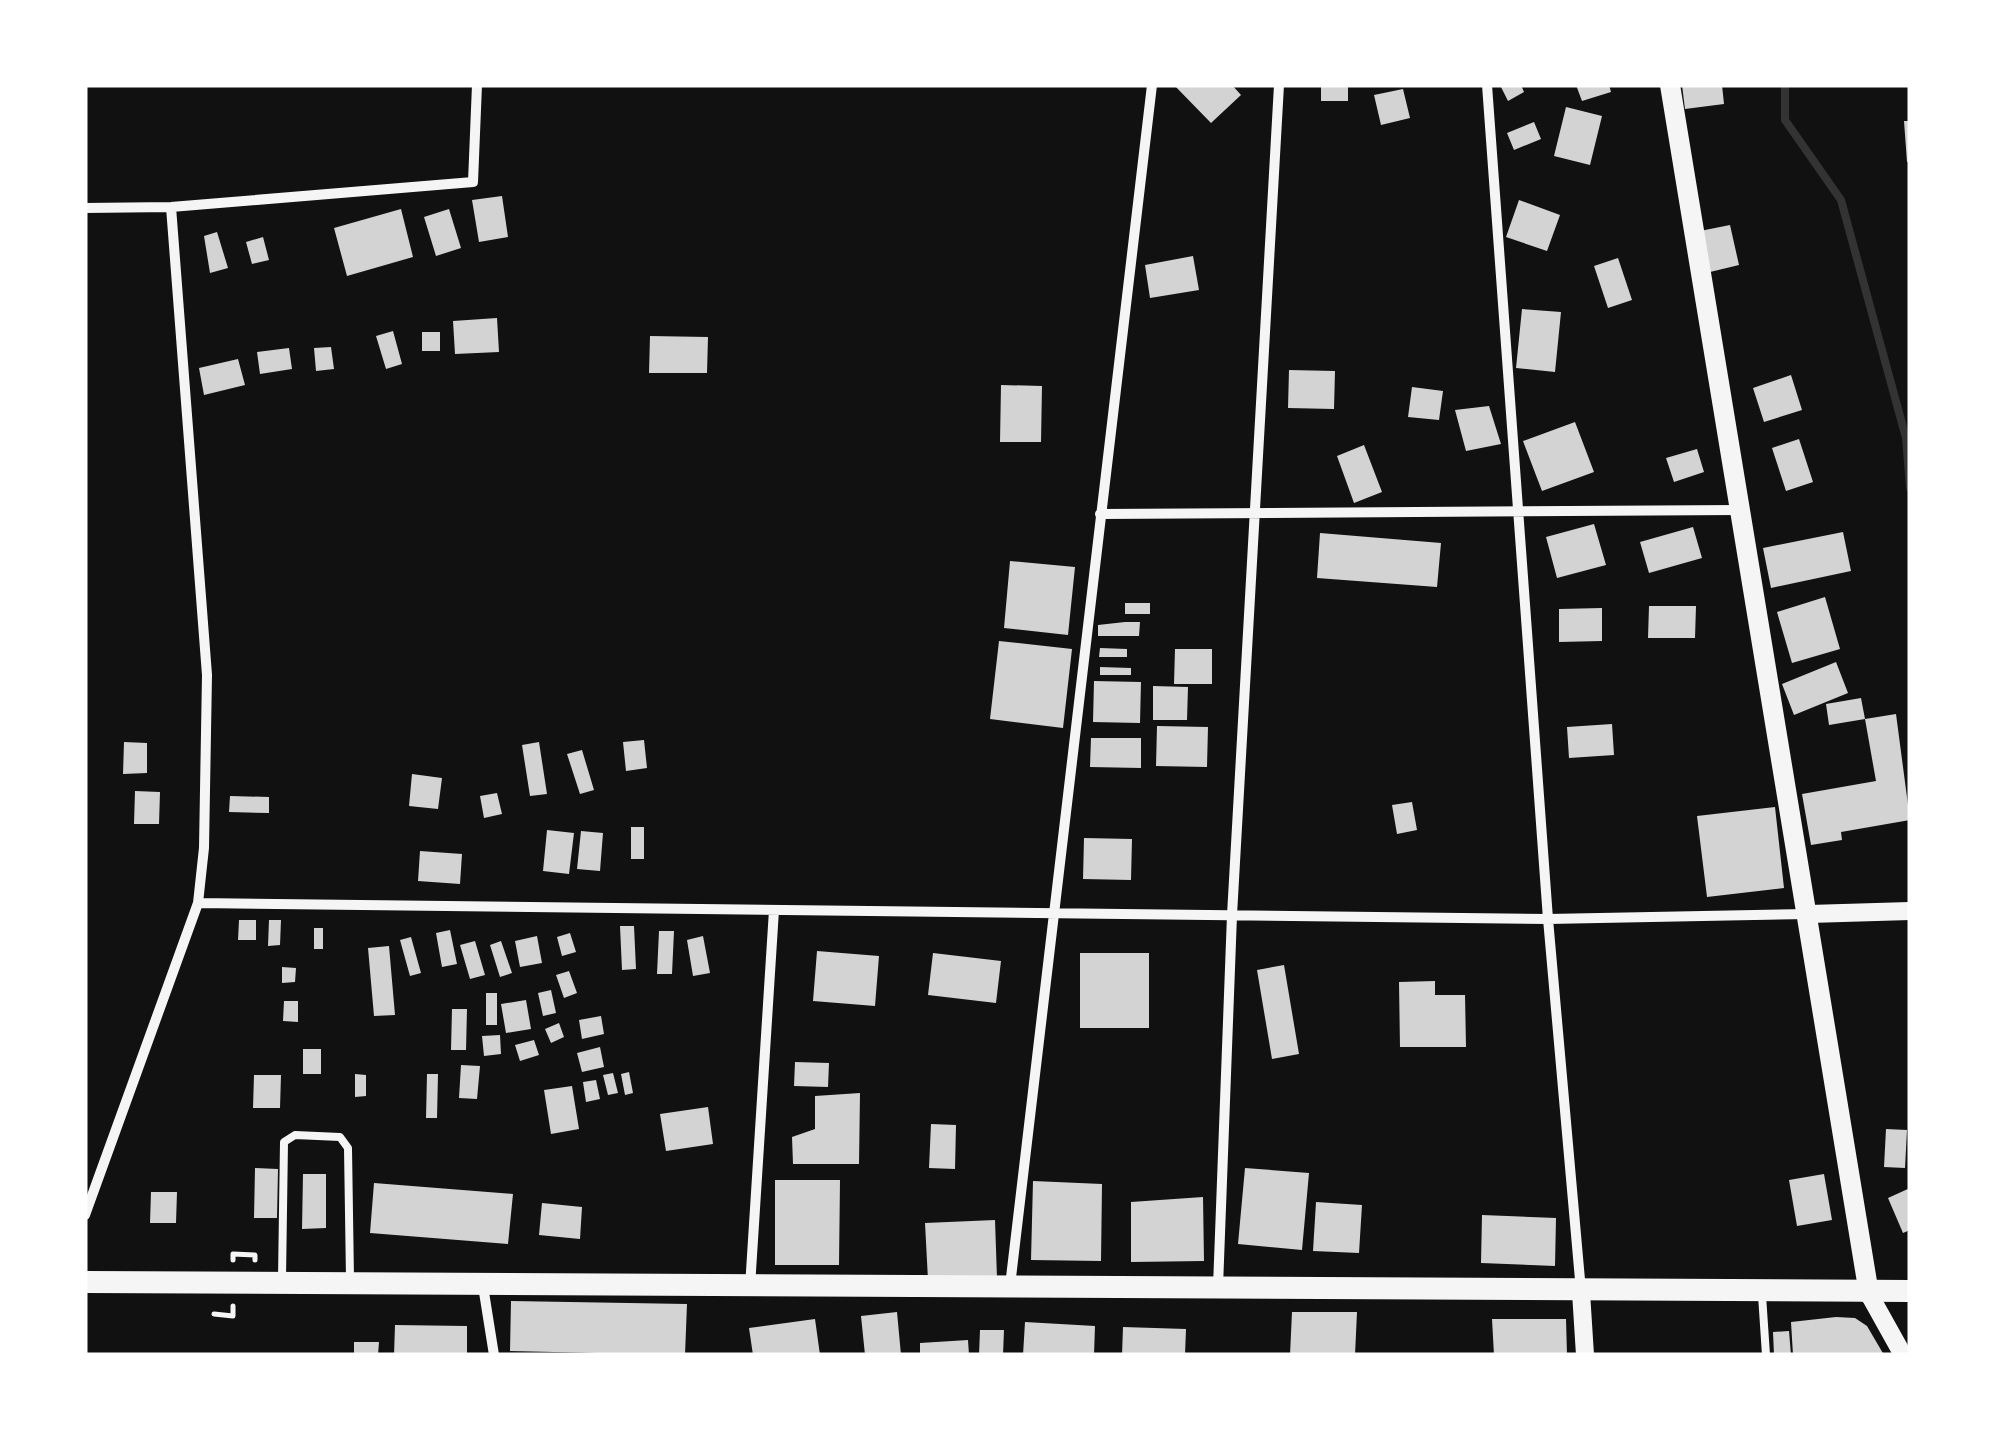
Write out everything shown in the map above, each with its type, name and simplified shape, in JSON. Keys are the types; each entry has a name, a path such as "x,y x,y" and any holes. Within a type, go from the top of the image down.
{"main road":[{"path":"1670,85 1870,1294"},
{"path":"85,1282 1870,1294 1910,1291"}],"street":[{"path":"85,208 170,207 473,182 477,85"},
{"path":"1010,1289 1152,85"},
{"path":"1218,1290 1232,915 1279,85"},
{"path":"1487,85 1548,919 1585,1355"},
{"path":"85,1216 198,904 206,791 207,675 170,207"},
{"path":"1100,514 1742,510"},
{"path":"198,904 1548,919 1910,911"},
{"path":"750,1287 774,910"},
{"path":"483,1286 494,1355"},
{"path":"1870,1294 1903,1355"}],"lane":[{"path":"282,1284 281,1163 284,1142 295,1135 340,1137 348,1148 350,1285"},
{"path":"1762,1293 1766,1355"}],"path":[{"path":"233,1254 255,1255"},
{"path":"214,1314 232,1316"}],"building":[{"path":"1174,85 1232,85 1241,95 1211,123"},
{"path":"1321,85 1348,85 1348,101 1321,101"},
{"path":"1500,85 1521,85 1524,92 1508,101"},
{"path":"1576,85 1609,85 1611,92 1582,101"},
{"path":"1682,85 1722,85 1724,104 1685,109"},
{"path":"1403,89 1410,118 1381,125 1374,95"},
{"path":"1566,107 1602,116 1590,165 1554,156"},
{"path":"1904,121 1910,121 1910,162 1907,162"},
{"path":"1534,122 1541,139 1514,150 1507,133"},
{"path":"502,196 508,237 479,242 472,200"},
{"path":"1519,200 1560,215 1547,251 1506,237"},
{"path":"401,209 413,257 347,276 334,228"},
{"path":"449,209 461,248 436,256 424,217"},
{"path":"1730,225 1739,265 1710,272 1700,231"},
{"path":"217,232 228,268 210,273 204,236"},
{"path":"263,237 269,260 252,264 246,242"},
{"path":"1193,256 1199,290 1150,298 1145,265"},
{"path":"1618,258 1632,300 1608,308 1594,266"},
{"path":"1522,309 1561,312 1555,372 1516,368"},
{"path":"497,318 499,352 455,354 453,321"},
{"path":"393,331 402,364 386,369 376,336"},
{"path":"422,332 440,332 440,351 422,351"},
{"path":"650,336 708,337 707,373 649,373"},
{"path":"331,347 334,369 316,371 314,348"},
{"path":"289,348 292,369 260,374 257,352"},
{"path":"238,359 245,385 204,395 199,368"},
{"path":"1289,370 1335,371 1334,409 1288,408"},
{"path":"1791,375 1802,410 1764,422 1753,388"},
{"path":"1001,385 1042,386 1041,442 1000,442"},
{"path":"1412,387 1443,391 1439,420 1408,417"},
{"path":"1489,406 1501,444 1466,451 1455,410"},
{"path":"1575,422 1594,472 1542,491 1523,441"},
{"path":"1799,439 1813,482 1786,491 1772,448"},
{"path":"1364,445 1382,492 1354,503 1337,456"},
{"path":"1697,449 1704,472 1674,482 1666,458"},
{"path":"1594,524 1606,565 1557,578 1546,537"},
{"path":"1693,527 1702,558 1649,573 1640,542"},
{"path":"1843,532 1851,571 1771,588 1763,548"},
{"path":"1320,533 1441,543 1437,587 1317,578"},
{"path":"1010,561 1075,567 1068,635 1004,628"},
{"path":"1825,597 1840,649 1792,663 1777,612"},
{"path":"1125,603 1150,603 1150,614 1125,614"},
{"path":"1649,606 1696,606 1695,638 1648,638"},
{"path":"1602,608 1602,641 1559,642 1559,609"},
{"path":"1140,622 1139,636 1098,636 1098,625"},
{"path":"999,641 1072,649 1063,728 990,719"},
{"path":"1100,648 1127,649 1127,657 1099,657"},
{"path":"1175,649 1212,649 1212,684 1174,684"},
{"path":"1836,662 1848,693 1794,715 1782,684"},
{"path":"1100,667 1131,668 1131,675 1100,675"},
{"path":"1094,681 1141,682 1140,723 1093,722"},
{"path":"1153,686 1188,687 1187,720 1153,720"},
{"path":"1861,698 1865,719 1829,725 1826,704"},
{"path":"1896,714 1910,820 1841,832 1842,840 1811,845 1802,794 1876,781 1865,719"},
{"path":"1612,724 1614,755 1569,758 1567,727"},
{"path":"1157,726 1208,727 1207,767 1156,766"},
{"path":"1091,738 1141,738 1141,768 1090,767"},
{"path":"644,740 647,768 626,771 623,742"},
{"path":"124,742 147,743 147,773 123,774"},
{"path":"539,742 547,794 530,796 522,745"},
{"path":"582,750 594,790 580,794 567,754"},
{"path":"412,774 442,778 438,809 409,806"},
{"path":"135,791 160,792 159,824 134,824"},
{"path":"497,793 502,814 484,818 480,796"},
{"path":"230,796 269,797 269,813 229,812"},
{"path":"1412,802 1417,830 1397,834 1392,805"},
{"path":"1775,807 1784,888 1707,897 1697,816"},
{"path":"631,827 644,827 644,859 631,859"},
{"path":"547,830 574,833 569,874 543,871"},
{"path":"581,831 603,833 600,871 577,869"},
{"path":"1084,838 1132,839 1131,880 1083,879"},
{"path":"420,851 462,854 460,884 418,881"},
{"path":"239,920 256,920 256,940 238,940"},
{"path":"269,920 281,920 280,945 268,946"},
{"path":"620,926 634,926 636,969 622,970"},
{"path":"314,928 323,928 323,949 314,949"},
{"path":"450,930 457,964 442,967 436,933"},
{"path":"659,931 674,931 672,974 657,974"},
{"path":"570,933 576,952 562,956 557,937"},
{"path":"537,936 542,963 520,967 515,941"},
{"path":"703,936 710,973 693,976 687,940"},
{"path":"411,937 421,973 410,976 400,940"},
{"path":"475,941 485,975 470,979 460,945"},
{"path":"501,941 512,973 500,977 490,945"},
{"path":"389,946 395,1015 374,1016 368,948"},
{"path":"817,951 879,956 875,1006 813,1001"},
{"path":"933,953 1001,961 996,1003 928,995"},
{"path":"1080,953 1149,953 1149,1028 1080,1028"},
{"path":"1284,965 1299,1054 1272,1059 1257,970"},
{"path":"282,967 296,968 295,982 282,983"},
{"path":"569,971 577,993 564,998 556,975"},
{"path":"1435,981 1435,995 1465,995 1466,1047 1400,1047 1399,982"},
{"path":"551,990 556,1013 543,1016 538,993"},
{"path":"486,993 497,993 497,1025 486,1025"},
{"path":"526,1000 531,1029 506,1033 501,1004"},
{"path":"284,1001 298,1001 298,1022 283,1021"},
{"path":"452,1009 467,1009 466,1050 451,1050"},
{"path":"601,1016 604,1034 582,1039 579,1020"},
{"path":"559,1023 564,1037 551,1043 545,1029"},
{"path":"500,1035 501,1054 484,1056 482,1036"},
{"path":"534,1040 539,1055 520,1061 515,1045"},
{"path":"600,1047 604,1067 582,1072 577,1053"},
{"path":"303,1049 321,1049 321,1074 303,1074"},
{"path":"795,1062 829,1063 828,1087 794,1086"},
{"path":"461,1065 480,1066 477,1099 459,1098"},
{"path":"629,1072 633,1093 625,1095 621,1074"},
{"path":"613,1073 618,1093 608,1095 603,1075"},
{"path":"355,1074 366,1075 366,1096 355,1097"},
{"path":"427,1074 438,1074 437,1118 426,1118"},
{"path":"254,1075 281,1075 280,1108 253,1108"},
{"path":"596,1080 600,1099 586,1102 583,1082"},
{"path":"572,1086 579,1129 551,1134 544,1090"},
{"path":"860,1093 859,1164 793,1164 792,1137 815,1129 815,1096"},
{"path":"708,1107 713,1144 666,1151 660,1114"},
{"path":"931,1124 956,1125 955,1169 929,1168"},
{"path":"1886,1129 1907,1130 1905,1168 1884,1167"},
{"path":"255,1168 278,1169 277,1218 254,1218"},
{"path":"1245,1168 1309,1173 1302,1250 1238,1244"},
{"path":"303,1174 326,1174 326,1228 302,1229"},
{"path":"1824,1174 1832,1220 1797,1226 1789,1180"},
{"path":"775,1180 840,1180 839,1265 775,1265"},
{"path":"1033,1181 1102,1184 1101,1261 1031,1260"},
{"path":"374,1183 513,1194 508,1244 370,1233"},
{"path":"1910,1188 1910,1230 1903,1233 1888,1198"},
{"path":"151,1192 177,1192 176,1223 150,1223"},
{"path":"1203,1197 1204,1261 1131,1262 1131,1202"},
{"path":"1316,1202 1362,1205 1359,1253 1313,1251"},
{"path":"542,1203 582,1207 580,1239 539,1235"},
{"path":"1482,1215 1556,1218 1555,1266 1481,1263"},
{"path":"995,1220 997,1278 928,1280 925,1223"},
{"path":"511,1301 687,1304 685,1355 510,1351"},
{"path":"897,1312 901,1355 865,1355 861,1316"},
{"path":"1292,1312 1357,1312 1355,1355 1290,1355"},
{"path":"1855,1318 1867,1326 1884,1355 1793,1355 1791,1322"},
{"path":"815,1319 820,1355 753,1355 749,1328"},
{"path":"1492,1319 1566,1319 1567,1355 1494,1355"},
{"path":"1025,1322 1095,1326 1094,1355 1023,1355"},
{"path":"395,1325 467,1326 467,1355 394,1355"},
{"path":"1123,1327 1186,1329 1185,1355 1122,1355"},
{"path":"980,1330 1004,1330 1003,1355 979,1355"},
{"path":"1789,1331 1791,1355 1774,1355 1773,1332"},
{"path":"968,1340 969,1355 920,1355 920,1343"},
{"path":"354,1342 379,1342 378,1355 354,1355"}],"waterway":[{"path":"1785,85 1785,120 1841,200 1906,438 1910,488"}]}
